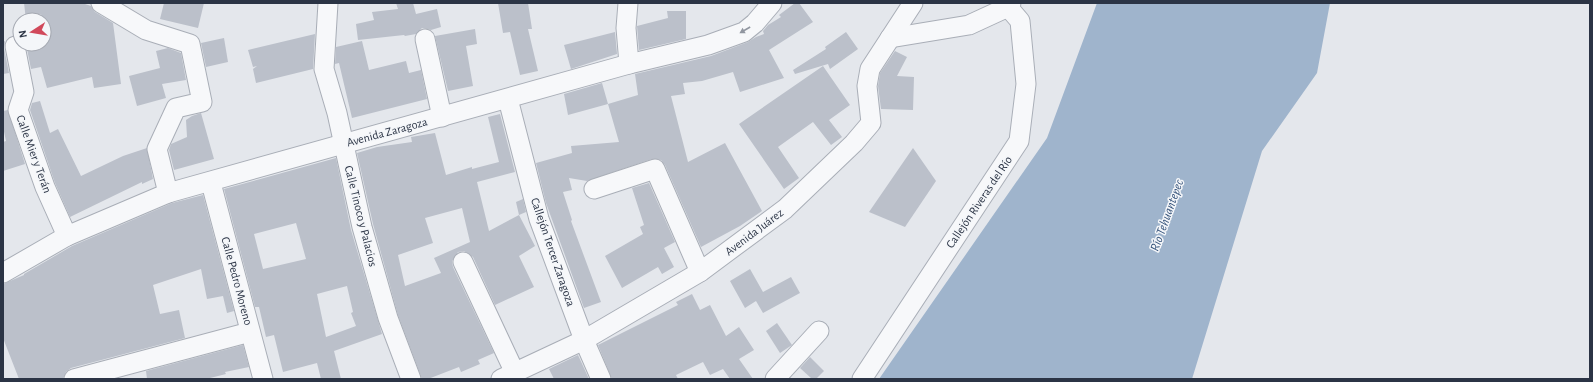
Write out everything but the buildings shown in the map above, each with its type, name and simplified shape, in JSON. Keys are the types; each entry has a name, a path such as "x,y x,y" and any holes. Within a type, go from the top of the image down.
{"street":[{"path":"101,3 146,30 190,44 202,102 176,108 157,149 168,193"},
{"name":"Calle Tinoco y Palacios","path":"328,3 324,68 344,144 364,235 388,318 411,379"},
{"path":"628,3 626,28 629,64"},
{"name":"Avenida Zaragoza","path":"3,273 67,236 168,193 629,64 708,45 744,32 755,23 772,3"},
{"name":"Avenida Juárez","path":"508,376 584,340 700,272 785,209 854,143 871,123 867,86 870,69 913,3"},
{"path":"890,38 969,25 1009,5"},
{"name":"Callejón Riveras del Río","path":"862,379 1019,141 1026,84 1020,21 1009,5"},
{"path":"425,39 442,117"},
{"name":"Calle Mier y Terán","path":"16,52 24,92 18,110 45,187 67,236"},
{"name":"Callejón Tercer Zaragoza","path":"508,99 540,219 584,340 601,379"},
{"path":"594,189 655,169 700,272"},
{"name":"Calle Pedro Moreno","path":"211,182 263,379"},
{"path":"463,262 508,376"},
{"path":"775,379 819,331"},
{"path":"74,379 250,332"}],"water":[{"name":"Río Tehuantepec","path":"1097,3 1330,3 1317,73 1262,151 1192,379 879,379 1047,138"}]}
